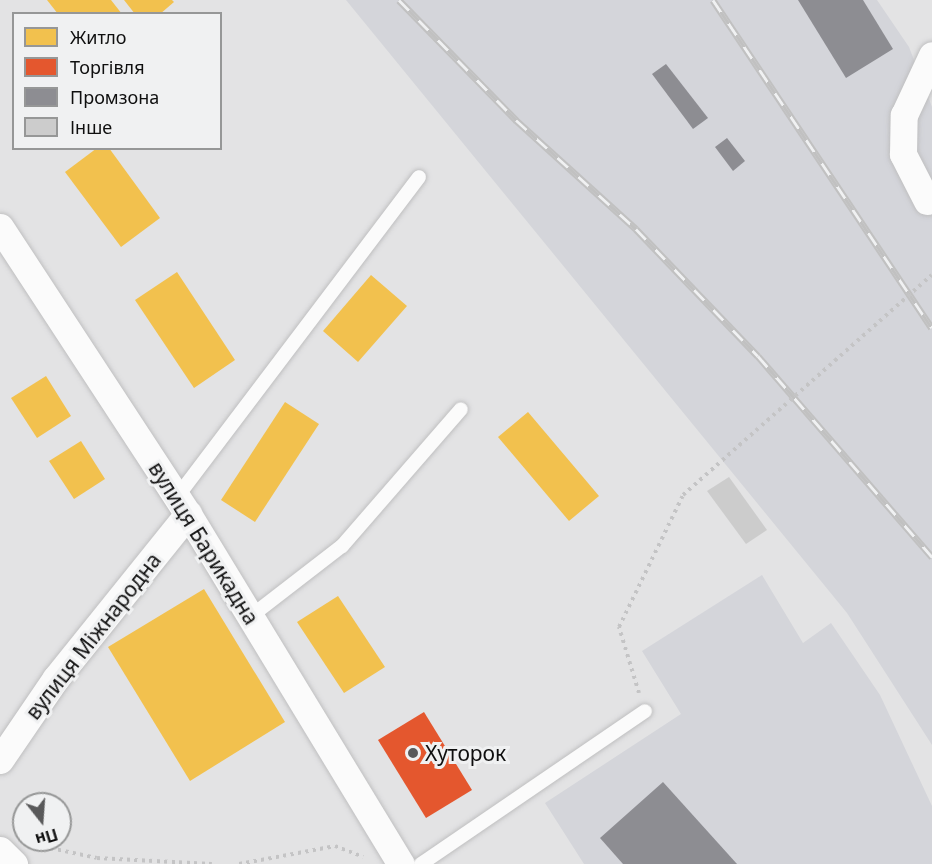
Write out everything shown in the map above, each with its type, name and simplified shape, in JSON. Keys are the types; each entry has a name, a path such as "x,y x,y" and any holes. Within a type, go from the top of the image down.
{"street":[{"path":"927,201 903,144 904,115 932,55"},
{"name":"вулиця Барикадна","path":"0,227 182,506 401,864"},
{"name":"вулиця Міжнародна","path":"0,760 56,678 182,506"},
{"path":"0,850 14,864"}],"lane":[{"path":"182,506 419,177"},
{"path":"250,617 342,546 461,409"},
{"path":"421,864 645,711"}],"path":[{"path":"645,711 619,627 683,495 932,275"},
{"path":"239,864 335,846 373,860"},
{"path":"69,852 97,858 212,864"}],"shaded area":[{"path":"346,0 877,0 909,47 932,107 932,745 847,613"},
{"path":"762,575 803,643 831,623 880,695 932,806 932,864 584,864 545,803 681,714 642,651"}],"building: Житло":[{"path":"47,0 111,0 120,12 56,12"},
{"path":"124,0 172,0 174,2 162,12 133,12"},
{"path":"94,150 110,150 160,218 121,247 65,172"},
{"path":"177,272 235,360 194,388 135,300"},
{"path":"371,275 407,306 358,362 323,331"},
{"path":"46,376 71,416 37,438 11,398"},
{"path":"285,402 319,424 255,522 221,500"},
{"path":"528,412 599,496 569,521 498,437"},
{"path":"81,441 105,479 74,499 49,461"},
{"path":"204,589 285,722 190,781 108,647"},
{"path":"338,596 385,667 344,693 297,622"}],"building: Торгівля":[{"path":"424,712 472,790 426,818 378,740"}],"building: Промзона":[{"path":"798,0 863,0 893,49 846,78"},
{"path":"666,64 708,118 693,129 652,74"},
{"path":"727,138 745,161 733,171 715,147"},
{"path":"663,782 737,864 623,864 600,838"}],"building: Інше":[{"path":"729,477 767,530 746,544 707,491"}],"railway":[{"path":"399,0 516,120 636,229 758,356 932,557"},
{"path":"713,0 932,328"}],"place":[{"name":"Хуторок","path":"413,753"}]}
